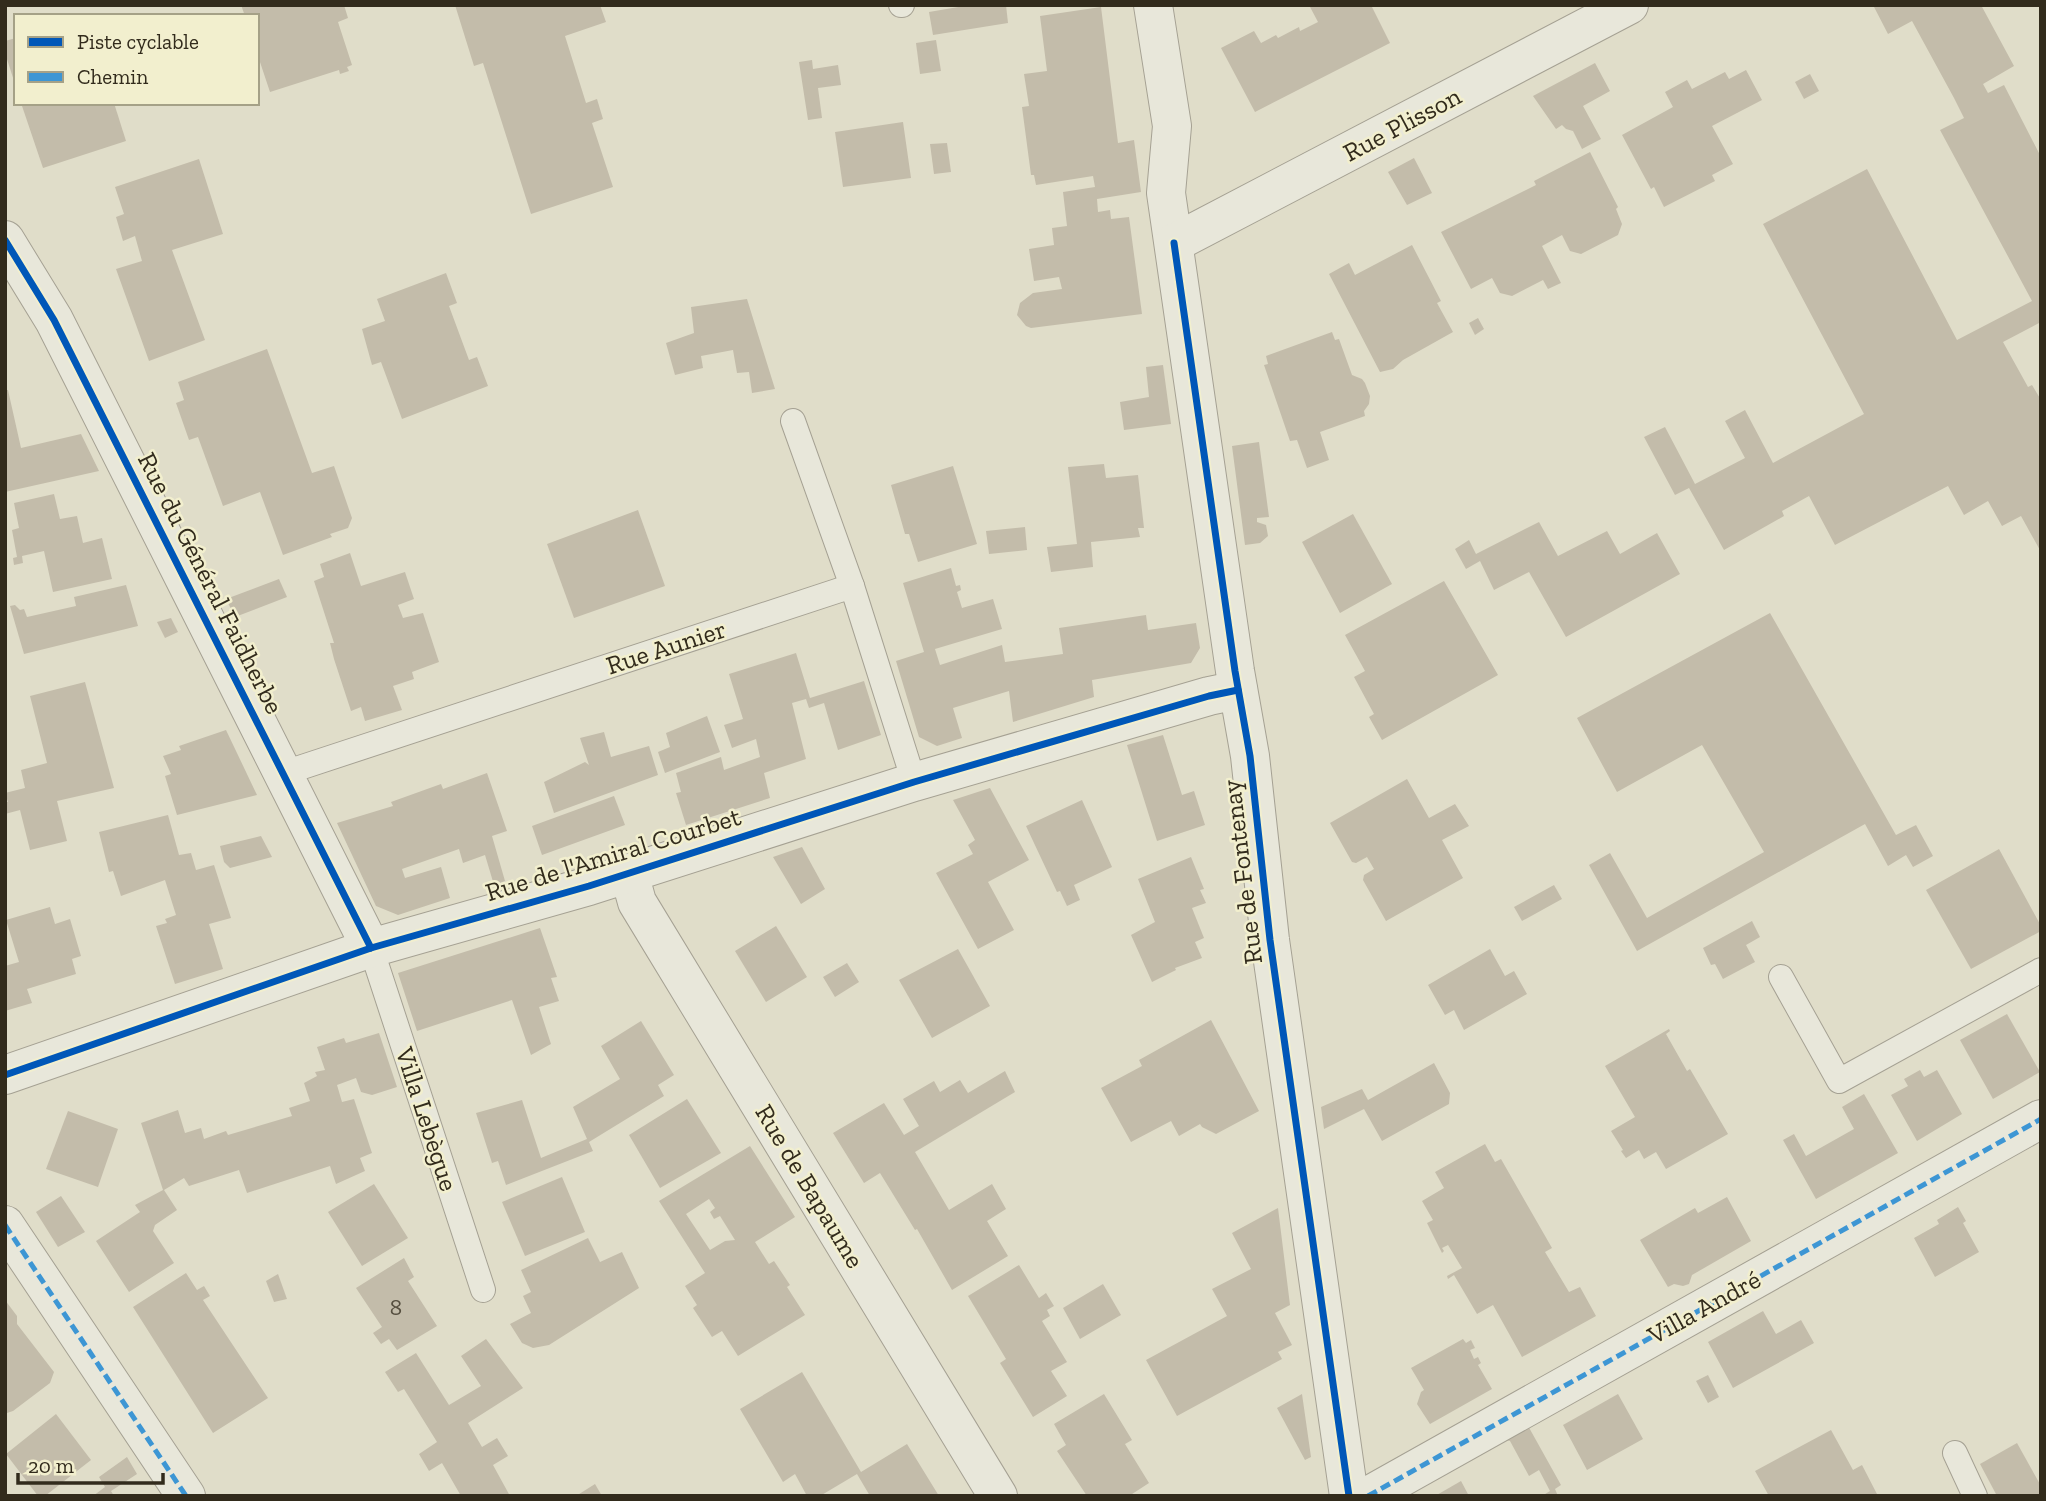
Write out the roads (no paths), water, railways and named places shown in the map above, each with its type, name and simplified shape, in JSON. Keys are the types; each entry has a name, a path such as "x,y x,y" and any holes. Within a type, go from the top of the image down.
{"street":[{"name":"Rue de Fontenay","path":"1153,5 1172,126 1166,193 1238,690 1250,756 1270,940 1349,1496"},
{"name":"Rue Plisson","path":"1174,243 1629,5"},
{"name":"Rue du Général Faidherbe","path":"5,240 54,320 371,948"},
{"name":"Rue de l'Amiral Courbet","path":"5,1074 371,948 629,873 914,782 1209,696 1238,690"},
{"name":"Rue de Bapaume","path":"629,873 637,902 998,1496"},
{"name":"Villa André","path":"1368,1496 2041,1119"},
{"path":"5,1225 186,1496"}],"lane":[{"path":"793,421 852,586 914,782"},
{"name":"Rue Aunier","path":"284,773 852,586"},
{"name":"Villa Lebègue","path":"371,948 482,1290"},
{"path":"1781,977 1839,1081 2041,970"},
{"path":"1955,1453 1975,1496"}]}
